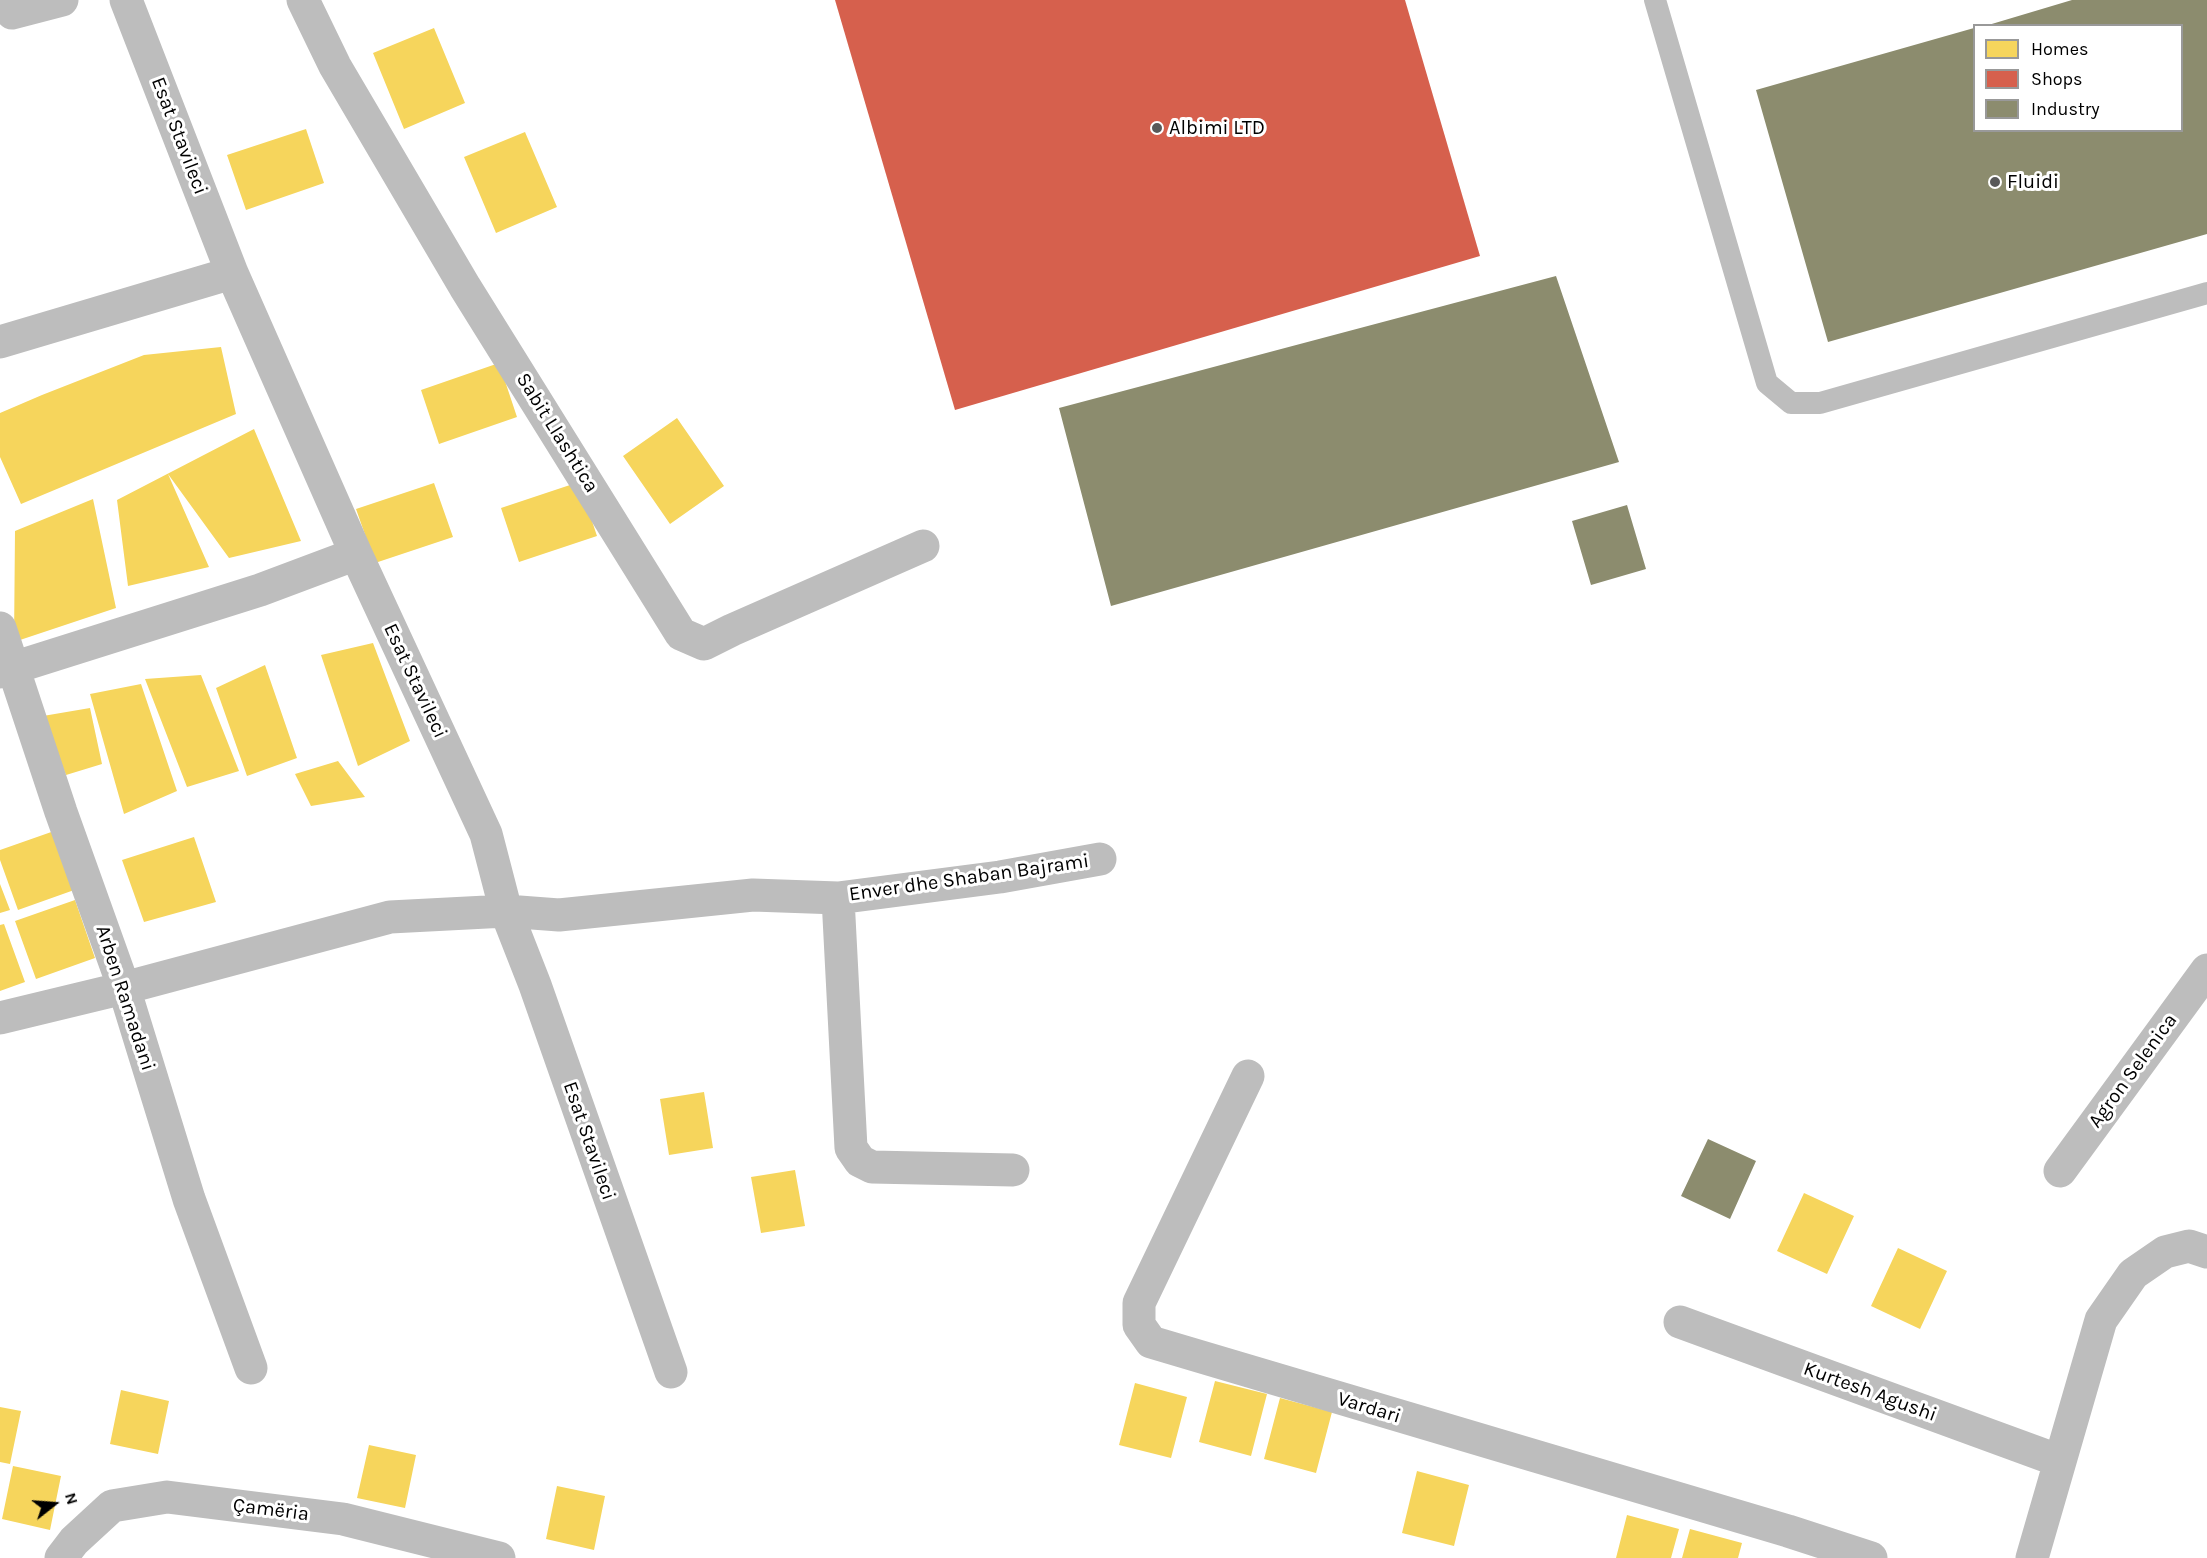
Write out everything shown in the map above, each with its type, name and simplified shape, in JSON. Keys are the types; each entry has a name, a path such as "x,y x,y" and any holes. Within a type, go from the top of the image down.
{"street":[{"path":"6,11 62,0"},
{"name":"Esat Stavileci","path":"126,0 232,273 356,554 486,834 506,911 535,985 670,1372"},
{"name":"Sabit Llashtica","path":"303,0 335,66 459,277 681,634 704,644 923,546"},
{"path":"0,342 232,273"},
{"path":"7,669 260,590 356,554"},
{"name":"Arben Ramadani","path":"0,628 7,669 124,988 189,1198 251,1368"},
{"name":"Enver dhe Shaban Bajrami","path":"506,911 559,915 753,896 838,898 1000,877 1100,859"},
{"name":"Enver dhe Shaban Bajrami","path":"838,898 851,1148 860,1161 872,1167 1013,1170"},
{"path":"0,1018 124,988 390,917 506,911"},
{"name":"Agron Selenica","path":"2060,1171 2207,970"},
{"name":"Vardari","path":"1248,1076 1139,1303 1139,1325 1151,1342 1788,1531 1871,1558"},
{"path":"2032,1558 2101,1320 2133,1274 2165,1252 2189,1246 2207,1252"},
{"name":"Kurtesh Agushi","path":"1680,1322 2060,1461"},
{"name":"Çamëria","path":"61,1558 74,1541 112,1506 167,1497 344,1519 499,1558"}],"lane":[{"path":"1655,0 1767,383 1791,403 1820,403 2207,293"}],"building: Homes":[{"path":"434,28 465,103 404,129 373,53"},
{"path":"306,129 324,183 246,210 227,155"},
{"path":"525,132 557,207 496,233 464,157"},
{"path":"221,347 236,414 21,504 0,457 0,413 144,355"},
{"path":"499,363 517,417 439,444 421,390"},
{"path":"677,418 724,486 670,524 623,456"},
{"path":"254,429 301,541 229,558 168,474 209,567 128,586 117,500"},
{"path":"579,482 597,536 519,562 501,508"},
{"path":"434,483 453,537 375,563 356,509"},
{"path":"93,499 116,608 14,642 15,531"},
{"path":"373,643 410,741 358,766 321,655"},
{"path":"265,665 297,758 247,776 216,688"},
{"path":"201,675 239,771 187,787 145,679"},
{"path":"141,684 177,791 124,814 90,694"},
{"path":"90,708 102,764 66,775 43,716"},
{"path":"338,761 365,797 311,806 295,774"},
{"path":"57,830 77,889 18,910 0,860 0,850"},
{"path":"194,837 216,902 144,922 122,860"},
{"path":"0,884 10,910 0,913"},
{"path":"75,900 95,958 36,979 15,921"},
{"path":"4,924 25,982 0,991 0,925"},
{"path":"704,1092 713,1148 669,1155 660,1099"},
{"path":"795,1170 805,1226 761,1233 751,1177"},
{"path":"1804,1193 1854,1216 1827,1274 1777,1251"},
{"path":"1898,1248 1947,1271 1920,1329 1871,1306"},
{"path":"1215,1381 1267,1394 1251,1456 1199,1442"},
{"path":"1135,1383 1187,1397 1171,1458 1119,1445"},
{"path":"121,1390 169,1401 158,1454 110,1444"},
{"path":"1280,1398 1332,1412 1316,1473 1264,1459"},
{"path":"0,1407 21,1411 10,1464 0,1462"},
{"path":"369,1445 416,1455 405,1508 357,1498"},
{"path":"13,1466 61,1476 50,1530 2,1519"},
{"path":"1417,1471 1469,1485 1454,1546 1402,1533"},
{"path":"557,1486 605,1496 594,1550 546,1539"},
{"path":"1627,1515 1679,1529 1671,1558 1616,1558"},
{"path":"1690,1529 1742,1543 1738,1558 1682,1558"}],"building: Shops":[{"name":"Albimi LTD","path":"835,0 1405,0 1480,256 955,410"}],"building: Industry":[{"name":"Fluidi","path":"2072,0 2207,0 2207,234 1828,342 1756,90 1973,28 1973,132 2183,132 2183,24 1992,24"},
{"path":"1556,276 1619,462 1111,606 1059,408"},
{"path":"1627,505 1646,569 1591,585 1572,521"},
{"path":"1708,1139 1756,1161 1730,1219 1681,1196"}],"place":[{"name":"Albimi LTD","path":"1157,128"},
{"name":"Fluidi","path":"1995,182"}]}
